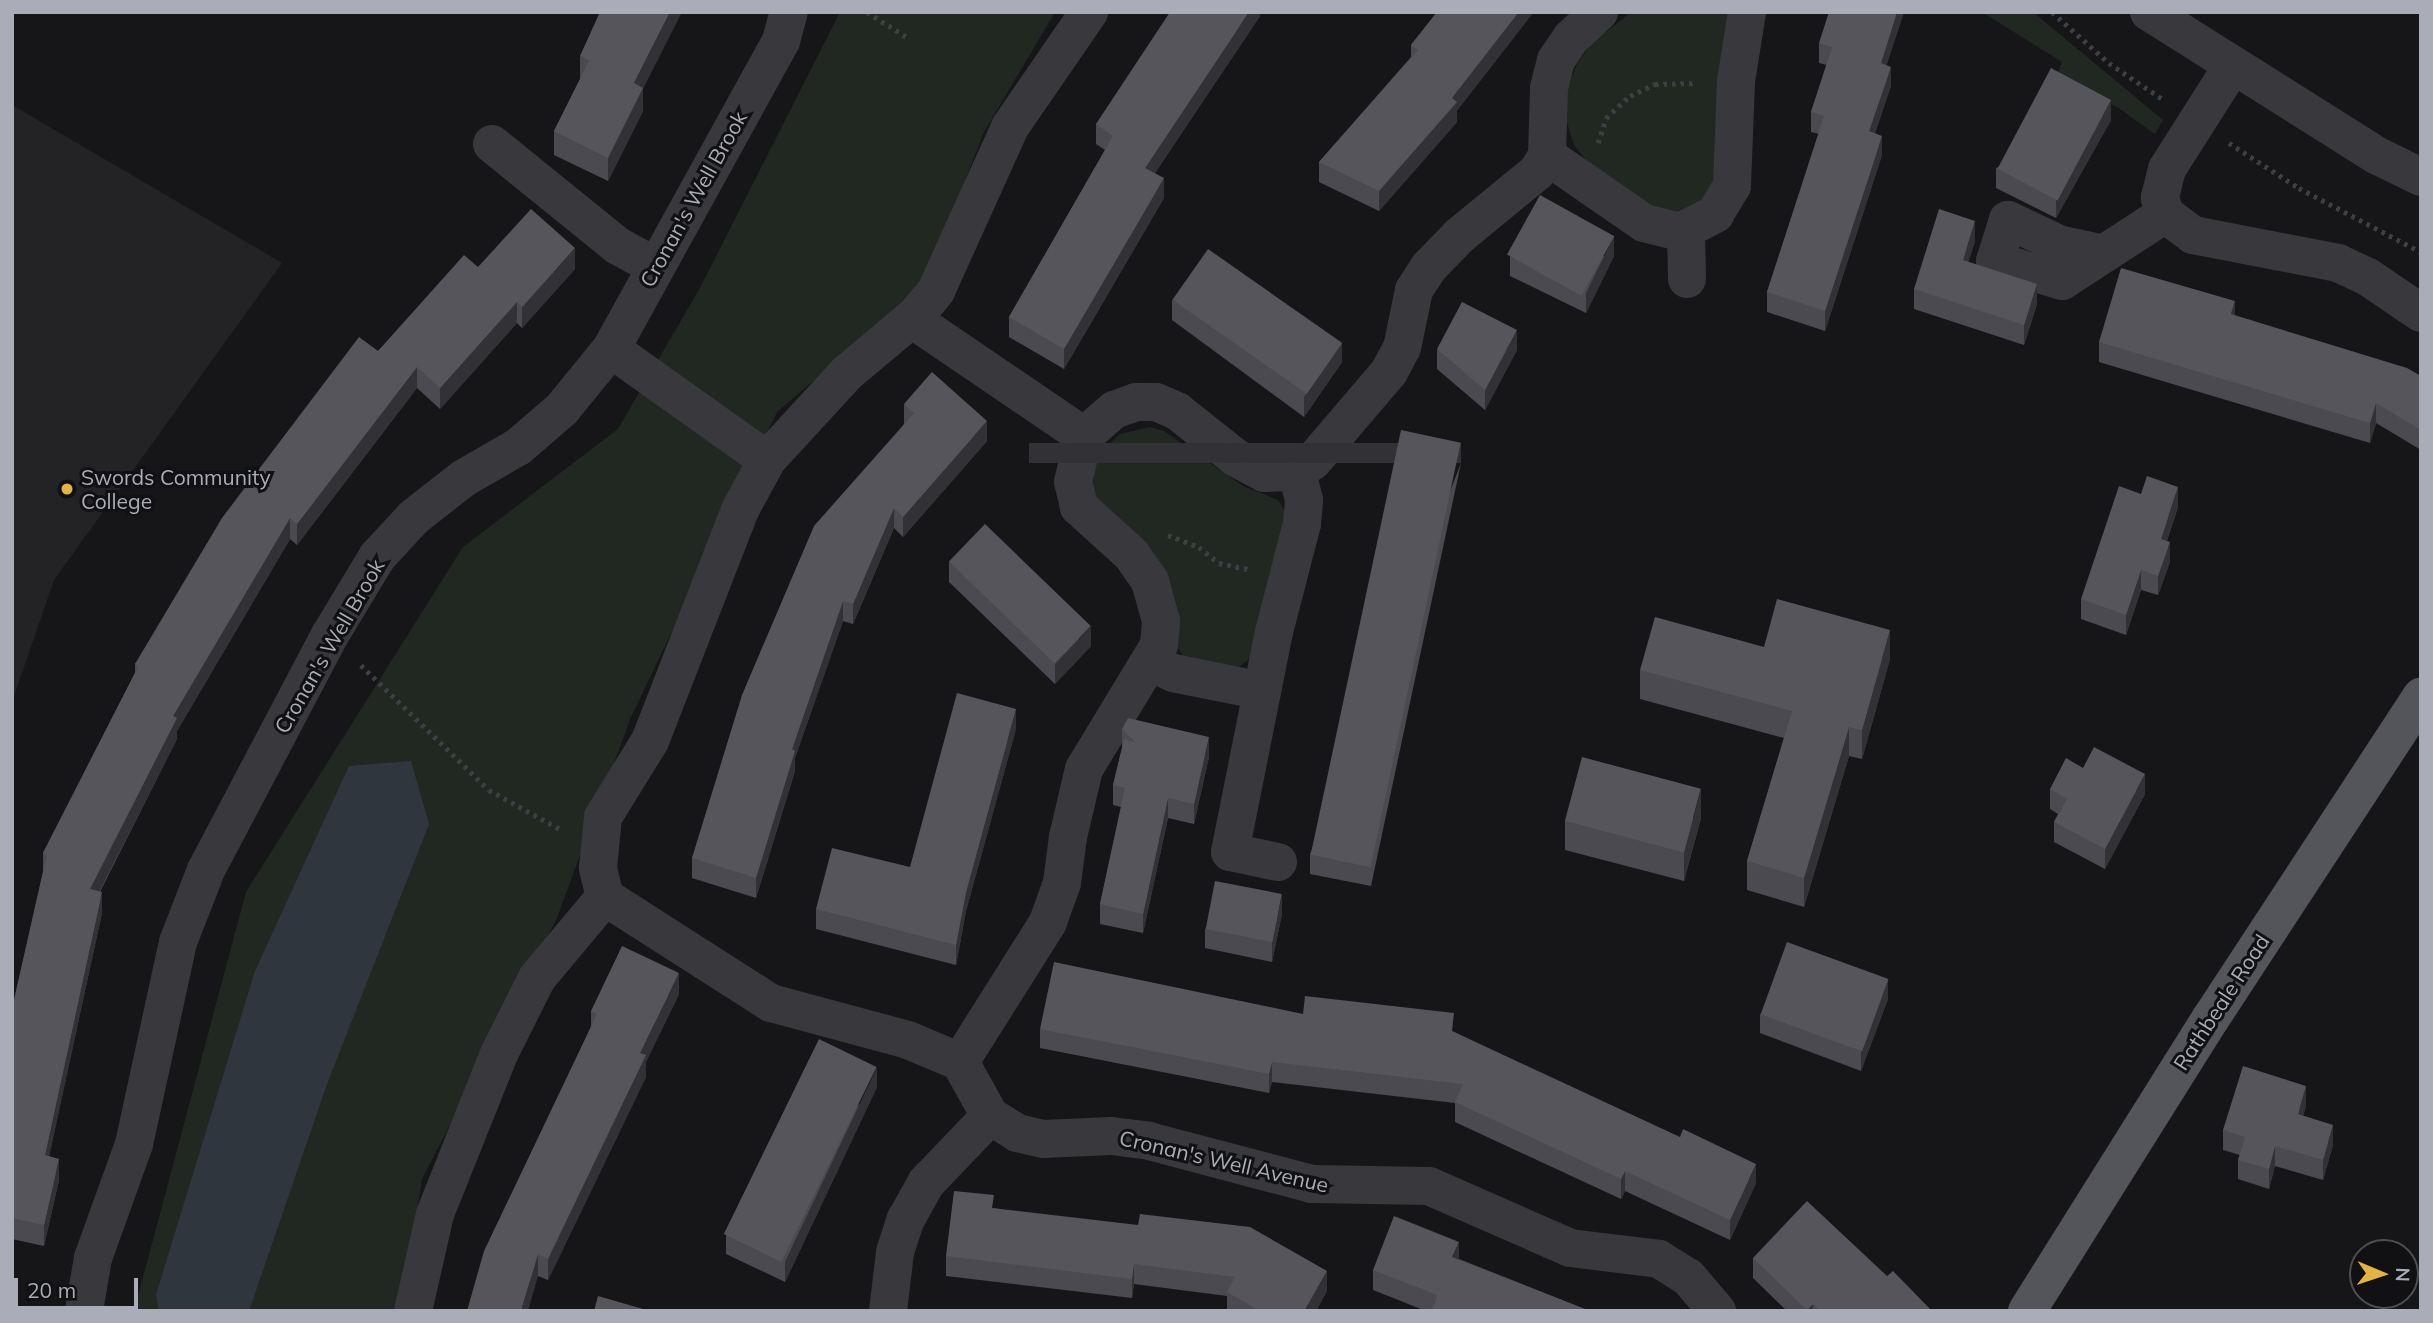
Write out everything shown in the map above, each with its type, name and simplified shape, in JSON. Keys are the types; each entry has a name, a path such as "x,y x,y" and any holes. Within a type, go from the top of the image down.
{"main road":[{"name":"Rathbeale Road","path":"2027,1311 2211,1018 2421,697"}],"street":[{"name":"Cronan's Well Brook","path":"84,1311 93,1258 134,1144 178,942 206,870 330,635 377,557 414,517 464,478 518,447 562,410 611,349 781,41 789,12"},
{"path":"413,1311 435,1214 499,1054 537,978 605,897 598,841 603,817 636,769 678,678 740,510 767,460 847,373 916,315 940,283 1010,127 1089,12"},
{"path":"1599,12 1571,37 1556,60 1549,88 1562,167 1618,209 1644,223 1675,232 1715,214 1732,186 1736,80 1748,12"},
{"path":"2149,12 2376,155 2421,177"},
{"path":"2233,65 2166,169 2160,198 2165,214 2193,235 2338,263 2368,277 2421,313"},
{"path":"492,144 618,246 655,266"},
{"path":"960,1062 1048,922 1062,883 1068,837 1084,769 1097,741 1152,663 1161,621 1150,581 1132,555 1079,507 1073,482 1084,436 1114,411 1136,402 1156,402 1177,411 1264,473 1297,472 1313,461 1389,372 1402,348 1414,290 1429,267 1459,236 1537,172 1562,167"},
{"path":"2100,253 2165,214"},
{"path":"1686,229 1687,279"},
{"path":"916,315 925,328 1084,436"},
{"path":"611,349 767,460"},
{"path":"1278,862 1230,852 1262,691 1302,524 1304,500 1297,472"},
{"path":"1152,663 1173,673 1262,691"},
{"path":"605,897 771,1003 908,1040 960,1062 990,1116 926,1182 905,1219 895,1252 888,1311"},
{"name":"Cronan's Well Avenue","path":"990,1116 1017,1133 1043,1139 1111,1136 1149,1141 1312,1184 1429,1186 1570,1248 1660,1259 1688,1277 1717,1311"}],"path":[{"path":"867,12 908,38"},
{"path":"1562,167 1598,144 1606,118 1630,96 1655,84 1736,80"},
{"path":"1132,555 1159,534 1177,536 1219,563 1288,579"},
{"path":"330,635 489,790 548,826 598,841"}],"shaded area":[{"path":"840,12 1055,12 984,132 924,286 777,412 631,717 557,918 422,1179 401,1311 134,1311 246,892 463,547 618,429 701,286"},
{"path":"1631,12 1732,12 1714,189 1703,203 1667,215 1597,174 1574,145 1565,116 1567,89 1577,64 1591,44"},
{"path":"1982,12 2033,12 2163,120 2155,134 2117,107 2057,75 2062,62"},
{"name":"Swords Community College","path":"12,105 282,263 54,580 12,702"},
{"path":"1150,427 1164,431 1243,486 1278,500 1284,510 1286,523 1250,658 1238,668 1186,662 1093,491 1094,470 1104,449 1120,434"},
{"path":"411,761 429,824 327,1084 249,1311 159,1311 156,1295 255,971 349,766"}],"building":[{"path":"600,12 670,12 634,83 643,88 608,158 554,131 589,61 580,56"},
{"path":"1170,12 1249,12 1145,168 1164,178 1064,349 1009,317 1113,136 1096,124"},
{"path":"1437,12 1519,12 1452,98 1457,102 1379,191 1319,162 1418,50 1411,45"},
{"path":"1829,12 1897,12 1881,63 1891,67 1869,131 1882,136 1825,311 1767,292 1824,116 1811,112 1832,47 1819,43"},
{"path":"2051,68 2111,100 2058,201 1997,169"},
{"path":"1540,195 1614,236 1581,296 1507,254"},
{"path":"531,209 575,248 522,307 517,302 440,388 417,367 297,524 290,518 173,716 177,718 90,889 102,892 45,1155 59,1159 44,1225 12,1218 12,1009 47,855 43,853 138,667 135,664 222,518 359,337 378,351 464,255 478,267"},
{"path":"1939,209 1975,221 1963,260 2037,284 2024,325 1914,289"},
{"path":"1208,249 1342,343 1307,394 1172,300"},
{"path":"2121,268 2235,301 2231,314 2407,368 2421,376 2421,430 2376,403 2370,423 2099,342"},
{"path":"1462,302 1517,330 1485,390 1437,349"},
{"path":"932,372 987,421 903,517 894,508 853,604 843,601 792,749 795,751 756,878 692,858 742,695 814,526 914,413 904,404"},
{"path":"1401,430 1461,443 1370,867 1311,855"},
{"path":"2147,476 2178,487 2161,539 2170,542 2158,576 2141,570 2126,615 2081,599 2119,486 2141,494"},
{"path":"985,524 1091,626 1055,664 949,561"},
{"path":"1777,599 1890,630 1862,730 1849,727 1804,878 1747,861 1792,711 1640,670 1655,617 1764,647"},
{"path":"957,693 1016,709 966,892 956,945 816,909 832,848 910,867"},
{"path":"1128,718 1209,737 1194,804 1168,798 1143,914 1100,904 1125,788 1113,785 1124,739 1136,743 1122,729"},
{"path":"2094,747 2145,774 2105,849 2054,822 2067,799 2050,789 2066,758 2083,768"},
{"path":"1582,757 1701,789 1684,853 1565,821"},
{"path":"1215,881 1282,894 1272,942 1206,929"},
{"path":"1787,942 1888,979 1862,1051 1761,1014"},
{"path":"622,946 679,973 640,1053 646,1055 548,1259 538,1254 521,1311 467,1311 484,1251 597,1014 591,1011"},
{"path":"1054,962 1303,1014 1305,996 1454,1013 1452,1031 1680,1137 1683,1129 1756,1164 1730,1220 1625,1171 1621,1179 1455,1102 1463,1084 1272,1062 1269,1074 1040,1029"},
{"path":"819,1039 877,1067 781,1262 724,1234"},
{"path":"2243,1066 2306,1086 2298,1114 2333,1125 2323,1160 2275,1146 2269,1169 2238,1160 2245,1137 2223,1130"},
{"path":"954,1191 994,1195 992,1208 1138,1225 1140,1214 1250,1227 1327,1271 1304,1311 1260,1311 1227,1292 1235,1277 1134,1264 1132,1279 946,1256"},
{"path":"1807,1201 1887,1276 1893,1271 1932,1311 1820,1311 1813,1304 1807,1310 1753,1258"},
{"path":"1394,1216 1459,1242 1452,1257 1590,1311 1433,1309 1437,1295 1373,1270"},
{"path":"598,1296 650,1311 594,1311"}],"place":[{"name":"Swords Community College","path":"67,489"}]}
